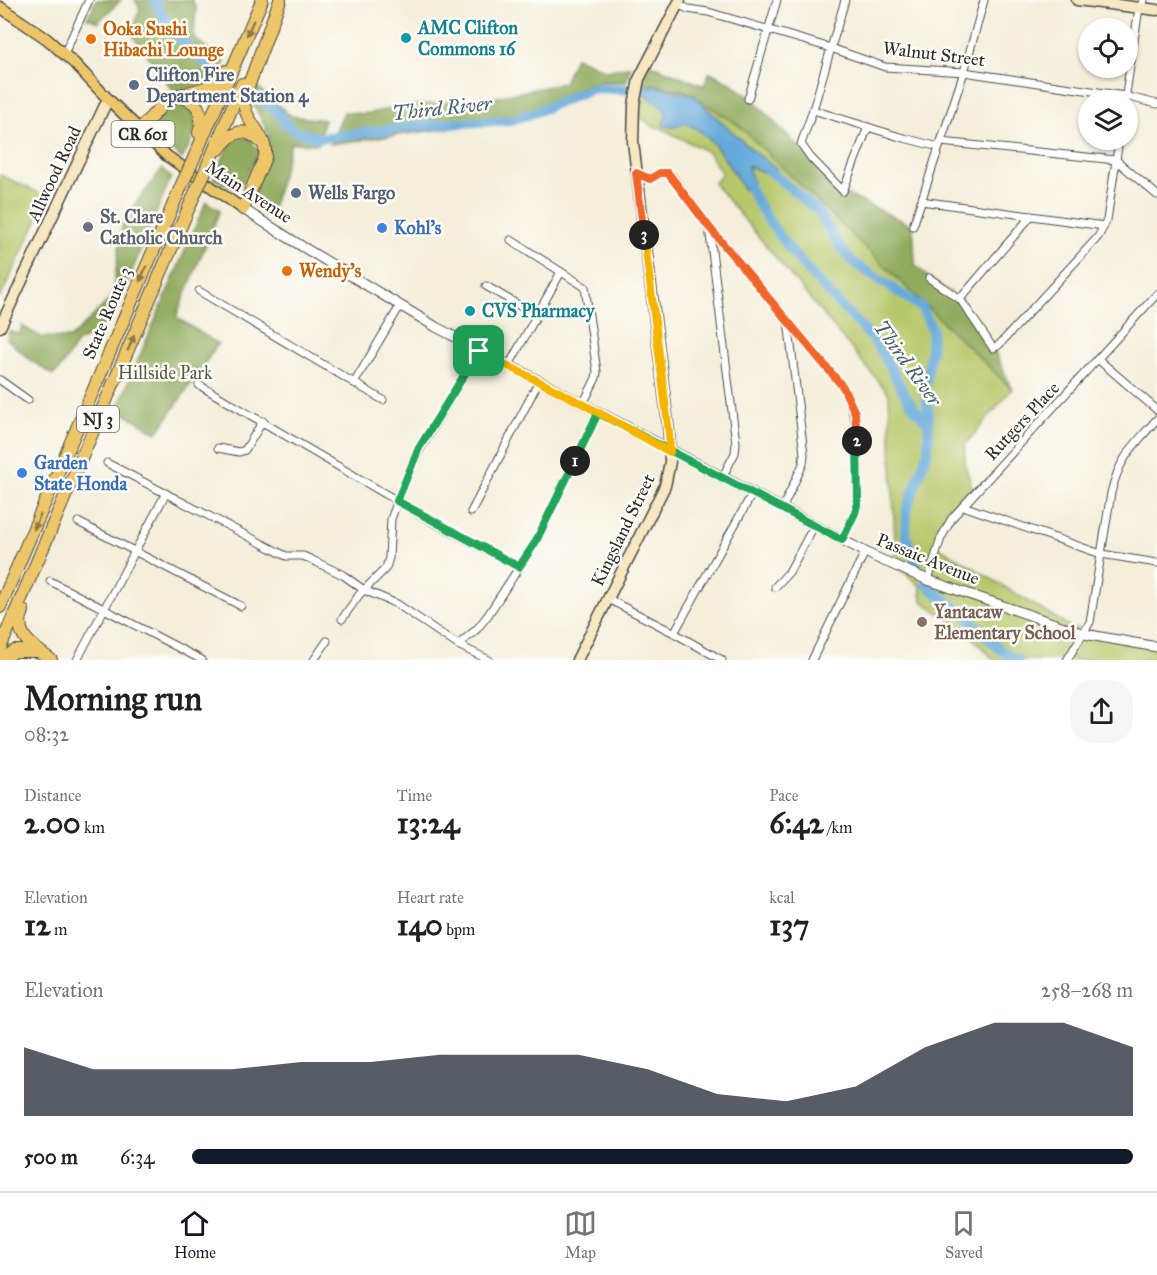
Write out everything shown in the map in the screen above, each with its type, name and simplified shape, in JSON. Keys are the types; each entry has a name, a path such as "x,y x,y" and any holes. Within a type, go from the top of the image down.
{"highway":[{"name":"State Route 3","path":"0,607 262,0"},
{"name":"State Route 3","path":"0,648 279,0"},
{"path":"243,208 265,157 266,149 264,141 247,117 244,104 279,0"},
{"path":"139,130 163,103 175,96 211,86 222,77 237,56"},
{"path":"175,96 194,103 202,116 190,165"},
{"path":"204,174 226,139 232,134 244,132 251,134 258,138 266,149"},
{"path":"50,531 19,624 24,638 51,660"},
{"path":"0,595 14,574"},
{"path":"1,660 15,651 40,651"}],"main road":[{"path":"1077,0 1140,3 1157,10"},
{"name":"Kingsland Street","path":"577,660 665,486 670,462 669,433 634,158 637,89 679,2"},
{"name":"Main Avenue","path":"0,7 47,39 64,54 174,162 243,208"},
{"name":"Allwood Road","path":"0,327 108,99"}],"street":[{"path":"64,54 89,0"},
{"path":"748,99 777,0"},
{"path":"845,0 801,144 843,192 868,127"},
{"path":"913,226 964,72 984,0"},
{"name":"Walnut Street","path":"679,2 690,9 769,29 885,67 964,72 1078,90"},
{"path":"1126,90 1140,3"},
{"name":"Walnut Street","path":"1138,100 1157,104"},
{"path":"813,110 940,145 1116,160 1157,195"},
{"path":"929,278 960,299 993,348 999,345 1098,237 1107,220 1118,150"},
{"path":"636,173 650,179 660,173 668,173 709,227 843,387 855,413 858,501 842,540"},
{"path":"921,201 1104,226"},
{"name":"Main Avenue","path":"243,208 400,306 479,351 509,365"},
{"path":"960,299 1031,216"},
{"path":"709,227 736,443 735,453 722,478"},
{"path":"511,240 581,283 587,292 597,372 583,404"},
{"path":"509,365 561,272"},
{"path":"486,286 537,316"},
{"path":"199,291 383,399"},
{"name":"Rutgers Place","path":"928,580 941,538 952,518 1157,294"},
{"path":"354,383 400,306"},
{"path":"782,509 803,464 788,321"},
{"path":"342,619 364,590 386,568 389,558 391,519 419,448 479,351"},
{"path":"1099,360 1157,410"},
{"name":"Passaic Avenue","path":"509,365 814,526 928,580 1084,634 1157,647"},
{"path":"0,380 28,400"},
{"path":"471,512 539,381"},
{"path":"199,385 397,501 519,567"},
{"path":"458,645 477,629 535,543 598,413"},
{"path":"1067,660 1090,622 1116,474 1123,458 1157,419"},
{"path":"218,448 239,452 245,450 263,421"},
{"path":"107,463 286,556 303,556 343,575 364,590 397,604 471,656 489,660"},
{"path":"77,660 166,493"},
{"path":"674,633 752,494"},
{"path":"963,506 1101,554 1157,563"},
{"path":"78,522 241,606"},
{"path":"775,587 789,572 814,526"},
{"path":"812,660 865,552"},
{"path":"50,581 202,660"},
{"path":"608,599 722,660"},
{"path":"314,660 327,641"},
{"path":"40,651 59,660"}],"green space":[{"path":"96,0 121,0 98,22 87,18"},
{"path":"135,0 192,0 196,9 194,38 225,62 212,81 174,92 131,33 140,9"},
{"path":"575,57 607,71 631,66 626,82 595,82 510,120 330,144 344,112 363,114 406,106 492,98 564,83"},
{"path":"646,63 704,86 710,72 732,84 751,98 843,193 913,226 915,265 929,278 960,299 993,348 1012,389 737,124 685,91 653,84 644,87 637,84"},
{"path":"647,63 704,86 710,72 732,84 751,98 843,193 913,226 915,265 993,348 1012,389 965,445 965,465 972,487 949,510 934,544 1072,628 1157,642 1157,660 994,660 968,633 922,601 920,586 896,566 889,394 714,183 722,174 708,152 659,127 653,127 634,114 636,93 642,94"},
{"path":"256,86 291,116 324,120 318,144 291,143 270,216 268,210 253,196 267,156 269,135 254,105"},
{"path":"179,105 191,109 195,122 191,141 182,159 152,129 164,108"},
{"path":"249,138 259,152 242,184 233,188 213,179 232,139"},
{"path":"162,169 171,177 117,307 98,331 77,343 53,375 29,359 7,339 9,331 19,335 22,326 41,337 71,338 112,297 123,220"},
{"path":"0,175 48,197 0,298"},
{"name":"Hillside Park","path":"206,202 220,210 176,317 218,344 157,433 117,409"}],"water":[{"path":"652,86 693,94 751,149 777,170 765,173 748,166 753,183 744,190 719,151 704,134 685,123 673,127 664,126 667,114 664,109 643,93 645,88"}],"waterway":[{"name":"Third River","path":"155,0 173,30 189,48 216,71"},
{"name":"Third River","path":"253,94 280,114 284,122 295,131 319,138 429,125 510,120 531,114 593,88 644,90"},
{"name":"Third River","path":"760,163 818,211 840,247 854,263 921,307 932,329 925,390 929,416 928,451 907,509 906,535 917,567"},
{"name":"Third River","path":"744,174 751,191 772,225 809,272 873,340 904,394 928,422"},
{"name":"Third River","path":"926,584 967,617 997,646 1018,660"}],"place":[{"name":"AMC Clifton Commons 16","path":"406,38"},
{"name":"Ooka Sushi Hibachi Lounge","path":"91,39"},
{"name":"Clifton Fire Department Station 4","path":"134,85"},
{"name":"Wells Fargo","path":"296,193"},
{"name":"St. Clare Catholic Church","path":"88,227"},
{"name":"Kohl's","path":"382,228"},
{"name":"Wendy's","path":"287,271"},
{"name":"CVS Pharmacy","path":"470,311"},
{"name":"Garden State Honda","path":"22,473"},
{"name":"Yantacaw Elementary School","path":"922,622"}],"route":[{"path":"479,351 419,448 397,501 519,567 535,543 598,413 670,452 842,540 855,513 858,501 856,423 851,400 843,387 709,227 668,173 660,173 650,179 636,173 670,452 583,404 479,351"}]}
